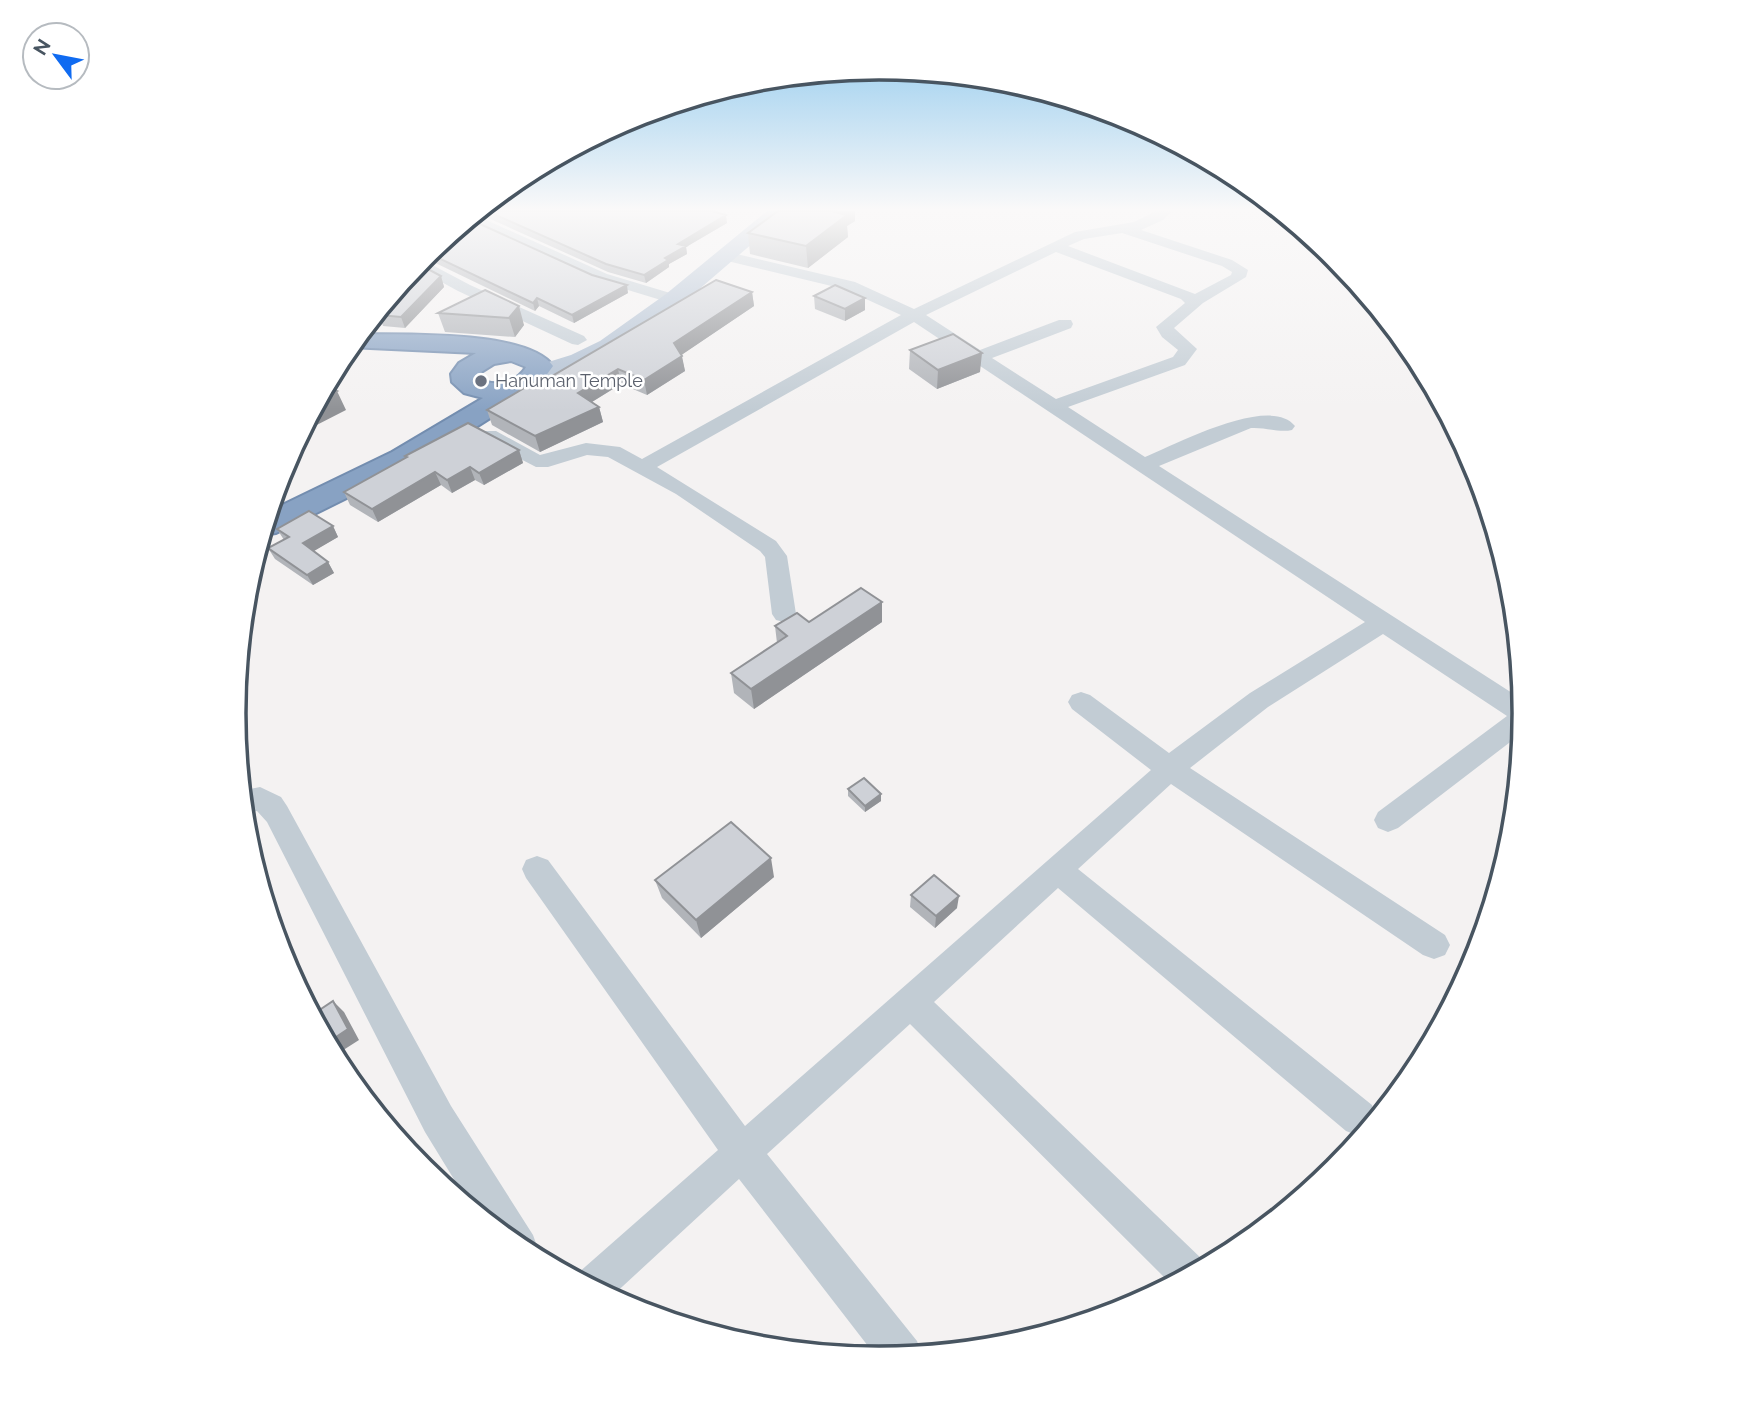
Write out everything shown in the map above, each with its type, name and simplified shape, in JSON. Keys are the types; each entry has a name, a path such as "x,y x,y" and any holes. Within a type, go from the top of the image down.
{"highway":[{"path":"368,341 478,345 523,367"},
{"path":"358,355 471,377 500,391 523,367"},
{"path":"314,499 496,355 523,367"},
{"path":"277,519 314,499 363,479 467,422 523,367"}],"main road":[{"path":"523,367 580,361 609,346 699,278"},
{"path":"523,367 578,340 646,319"}],"street":[{"path":"445,278 578,340"},
{"path":"603,278 674,299"},
{"path":"817,278 849,285 914,315 1512,708"},
{"path":"642,467 914,315 992,278"},
{"path":"1138,278 1195,301"},
{"path":"1054,407 1179,361 1188,349 1168,333 1165,327 1191,309 1195,301 1237,278"},
{"path":"979,357 1065,324"},
{"path":"1143,464 1248,422 1268,421 1285,426"},
{"path":"467,422 536,461 548,461 596,448 613,451 642,467 768,546 776,556 784,614"},
{"path":"599,1281 1170,769 1259,700 1382,623"},
{"path":"1081,702 1170,769 1434,945"},
{"path":"1388,820 1512,725"},
{"path":"252,800 260,799 271,805 277,814 359,974 438,1119 502,1222"},
{"path":"537,869 741,1153 894,1346"},
{"path":"1057,870 1359,1118"},
{"path":"910,1001 1183,1268"}],"building":[{"path":"420,278 439,278 401,317 387,316"},
{"path":"480,278 601,278 627,285 572,315 537,298 533,303"},
{"path":"716,280 752,292 674,343 682,356 644,380 618,369 578,393 599,407 535,436 487,410 536,381 540,383"},
{"path":"835,285 865,298 845,309 814,296"},
{"path":"485,290 519,306 509,318 438,313"},
{"path":"953,334 982,353 938,370 910,350"},
{"path":"468,423 519,450 479,473 470,467 447,480 435,472 372,509 344,492 407,457 405,456"},
{"path":"309,511 333,526 303,543 328,562 307,575 268,548 289,537 277,529"},
{"path":"861,588 882,602 751,689 731,673 787,636 775,626 797,613 809,622"},
{"path":"864,778 881,794 865,806 848,789"},
{"path":"731,822 771,858 696,920 655,880"},
{"path":"934,875 959,896 936,916 911,895"},
{"path":"333,1001 348,1029 336,1037 320,1010"}],"place":[{"name":"Hanuman Temple","path":"481,381"}]}
